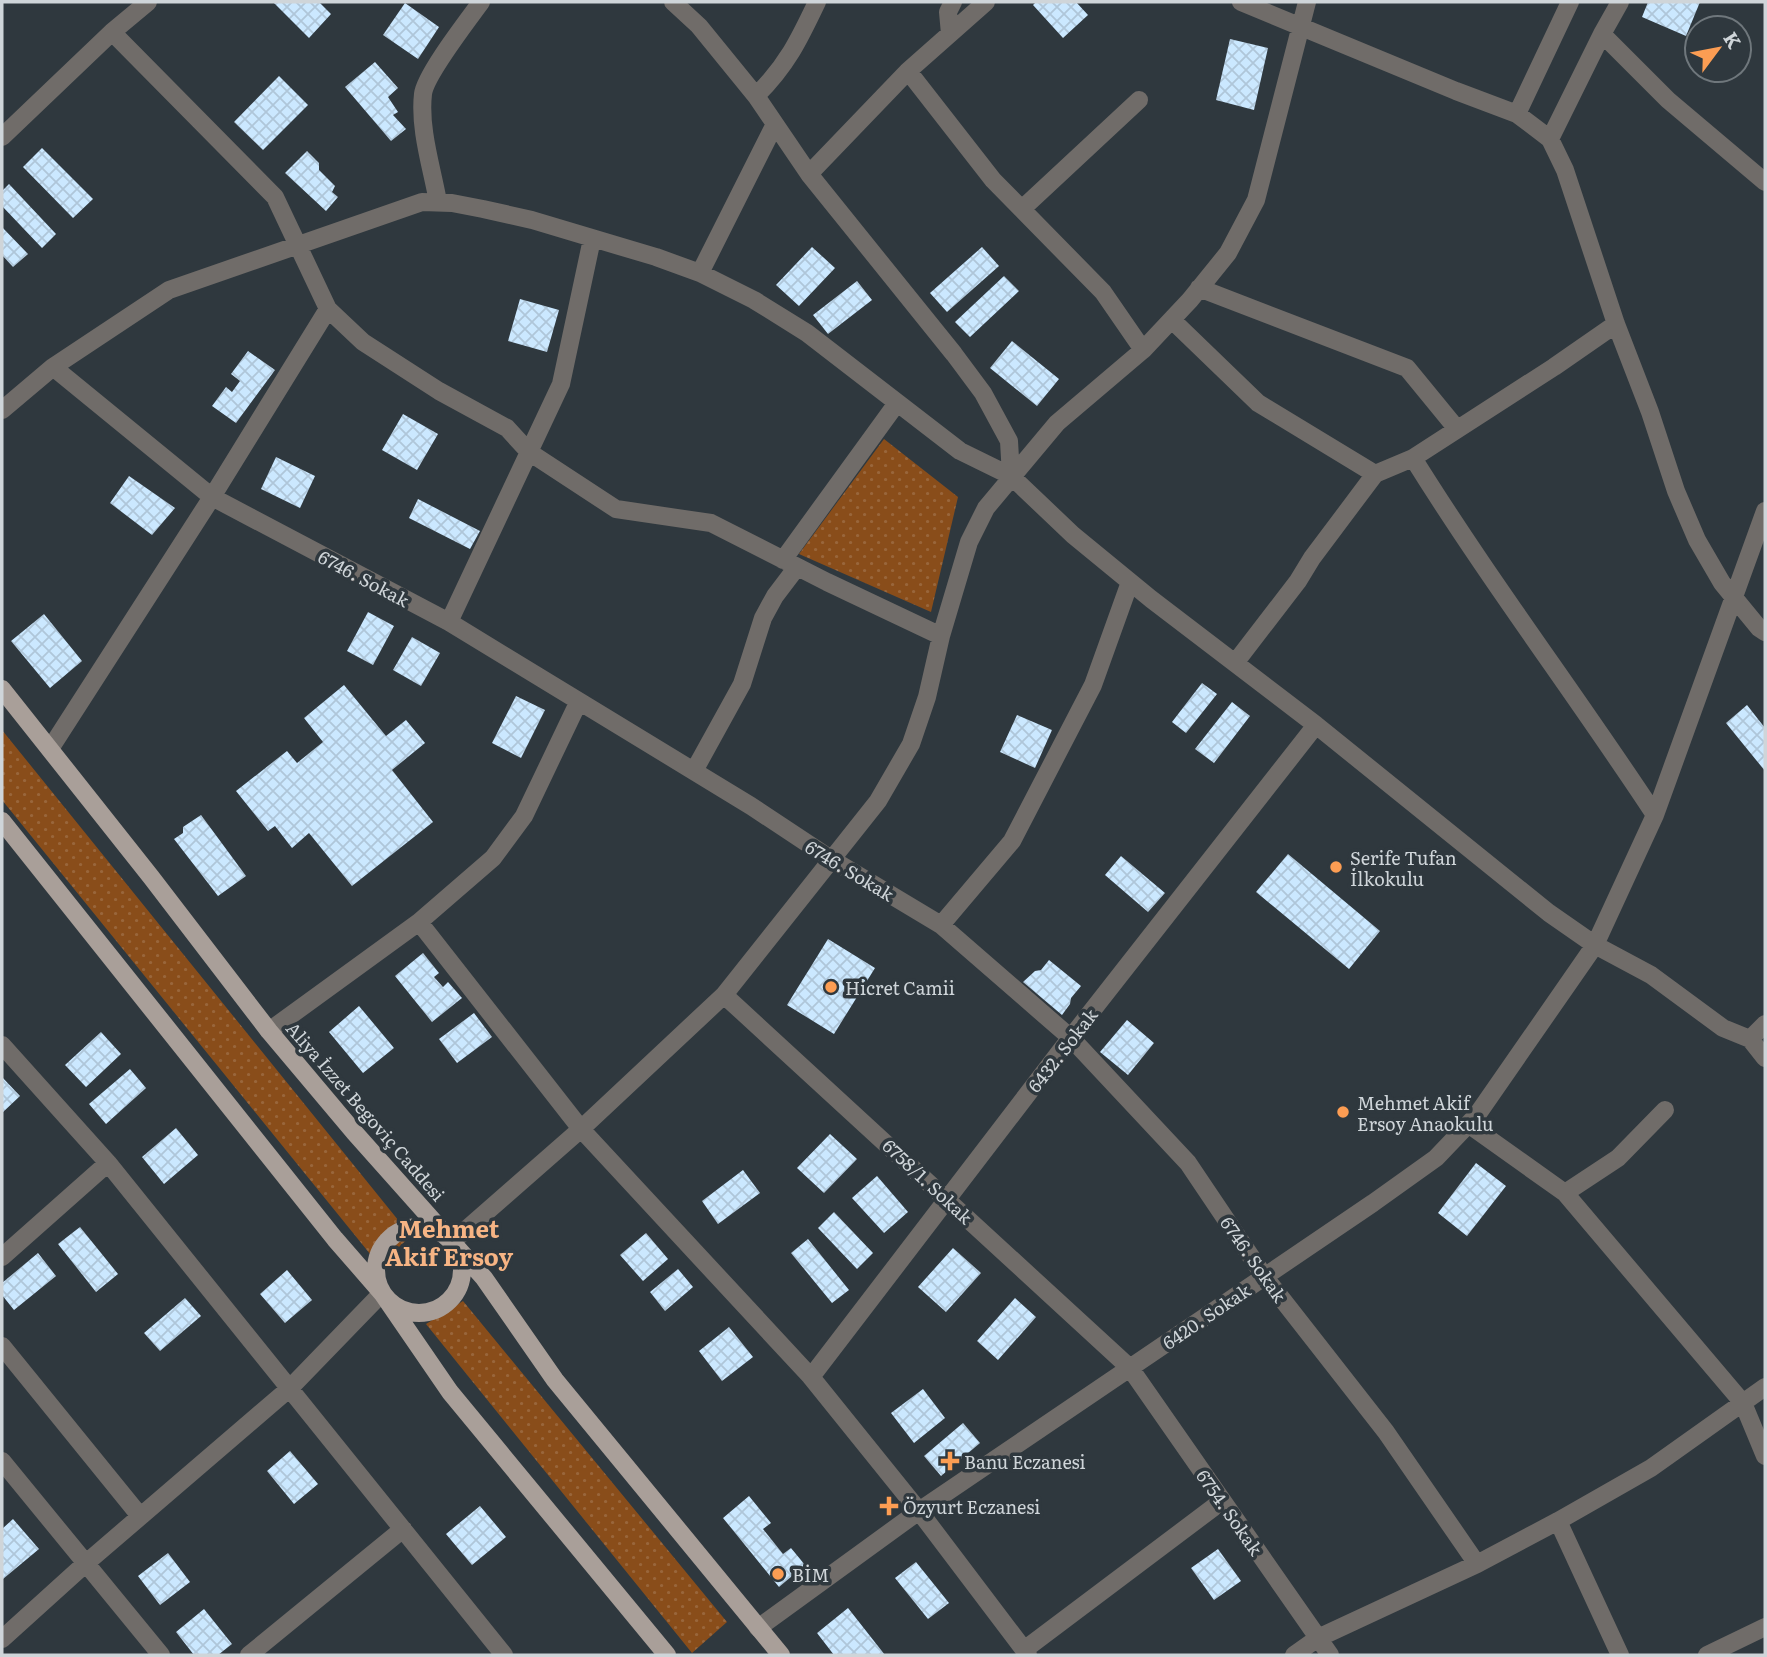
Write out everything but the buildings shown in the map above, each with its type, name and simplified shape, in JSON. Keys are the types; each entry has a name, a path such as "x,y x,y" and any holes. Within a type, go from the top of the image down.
{"main road":[{"name":"Aliya İzzet Begoviç Caddesi","path":"2,689 269,1031 484,1278 555,1380 781,1655"},
{"path":"2,821 335,1239 382,1293 391,1303 403,1311 425,1312 444,1305 454,1295 462,1268 459,1254 452,1242 441,1232 427,1227 399,1230 387,1239 379,1251 375,1265 376,1279 382,1293 450,1392 667,1655"}],"street":[{"path":"2,137 112,32 148,2"},
{"path":"438,202 425,132 423,92 430,77 481,2"},
{"path":"673,2 699,26 757,96 809,174 983,393 1009,441 1011,476"},
{"path":"757,96 779,74 817,2"},
{"path":"950,34 948,12 953,2"},
{"path":"809,174 908,71 986,2"},
{"path":"1241,2 1517,114 1550,139 1565,170 1616,324 1650,412 1676,491 1697,540 1723,583 1762,630 1765,648"},
{"path":"452,1242 582,1129 724,995 878,801 911,744 927,697 941,636 969,542 986,508 1057,423 1143,350 1228,253 1256,200 1307,2"},
{"path":"1517,114 1570,2"},
{"path":"1550,139 1620,2"},
{"path":"112,32 275,197 328,309 363,342 439,391 507,428 529,452 616,509 711,523 941,636"},
{"path":"1602,34 1668,100 1765,182"},
{"path":"908,71 993,180 1103,292 1143,350"},
{"path":"1022,209 1139,100"},
{"path":"700,273 775,124"},
{"path":"2,410 53,367 169,290 422,202 462,205 520,217 656,257 700,273 754,300 807,332 960,451 1011,476 1073,535 1130,582 1316,725 1549,913 1595,944 1651,975 1723,1028 1750,1039 1765,1058"},
{"path":"449,622 561,384 592,239"},
{"path":"1199,288 1407,368 1457,429"},
{"path":"50,749 212,497 328,309"},
{"path":"1172,320 1258,403 1375,474"},
{"path":"1235,663 1375,474 1413,458 1616,324"},
{"name":"6746. Sokak","path":"53,367 212,497 449,622 941,925 1071,1038 1188,1163 1264,1276 1386,1432 1476,1564"},
{"path":"694,771 742,684 763,618 790,563 897,403"},
{"path":"1413,458 1461,534 1587,711 1655,815"},
{"name":"6420. Sokak","path":"758,1628 919,1511 1436,1158 1468,1124 1528,1043 1595,944 1655,815 1765,511"},
{"path":"941,925 1012,841 1093,685 1130,582"},
{"path":"269,1031 419,922 493,858 524,816 578,703"},
{"name":"6432. Sokak","path":"811,1377 1316,725"},
{"path":"419,922 582,1129 811,1377 919,1511 1026,1653 1222,1501"},
{"name":"6758/1. Sokak","path":"724,995 1130,1368"},
{"path":"1750,1039 1765,1024"},
{"path":"2,1045 108,1163 504,1655"},
{"path":"1565,1193 1618,1158 1665,1110"},
{"path":"1468,1124 1565,1193 1743,1403 1765,1456"},
{"path":"2,1256 108,1163"},
{"path":"2,1639 85,1563 290,1388 382,1293"},
{"path":"2,1346 140,1516"},
{"name":"6754. Sokak","path":"1130,1368 1330,1655"},
{"path":"1294,1655 1318,1638 1476,1564 1558,1521 1651,1468 1765,1387"},
{"path":"2,1461 161,1655"},
{"path":"1558,1521 1620,1655"},
{"path":"249,1655 402,1529"},
{"path":"1707,1655 1765,1627"}],"shaded area":[{"path":"884,439 958,497 931,612 799,554"},
{"path":"2,730 411,1236 379,1265 2,800"},
{"path":"463,1301 727,1622 692,1653 426,1324"}],"place":[{"name":"Şerife Tufan İlkokulu","path":"1336,867"},
{"name":"Hicret Camii","path":"831,987"},
{"name":"Mehmet Akif Ersoy Anaokulu","path":"1343,1112"},
{"name":"Banu Eczanesi","path":"950,1461"},
{"name":"Özyurt Eczanesi","path":"889,1506"},
{"name":"BİM","path":"778,1574"}],"district":[{"name":"Mehmet Akif Ersoy","path":"449,1241"}]}
